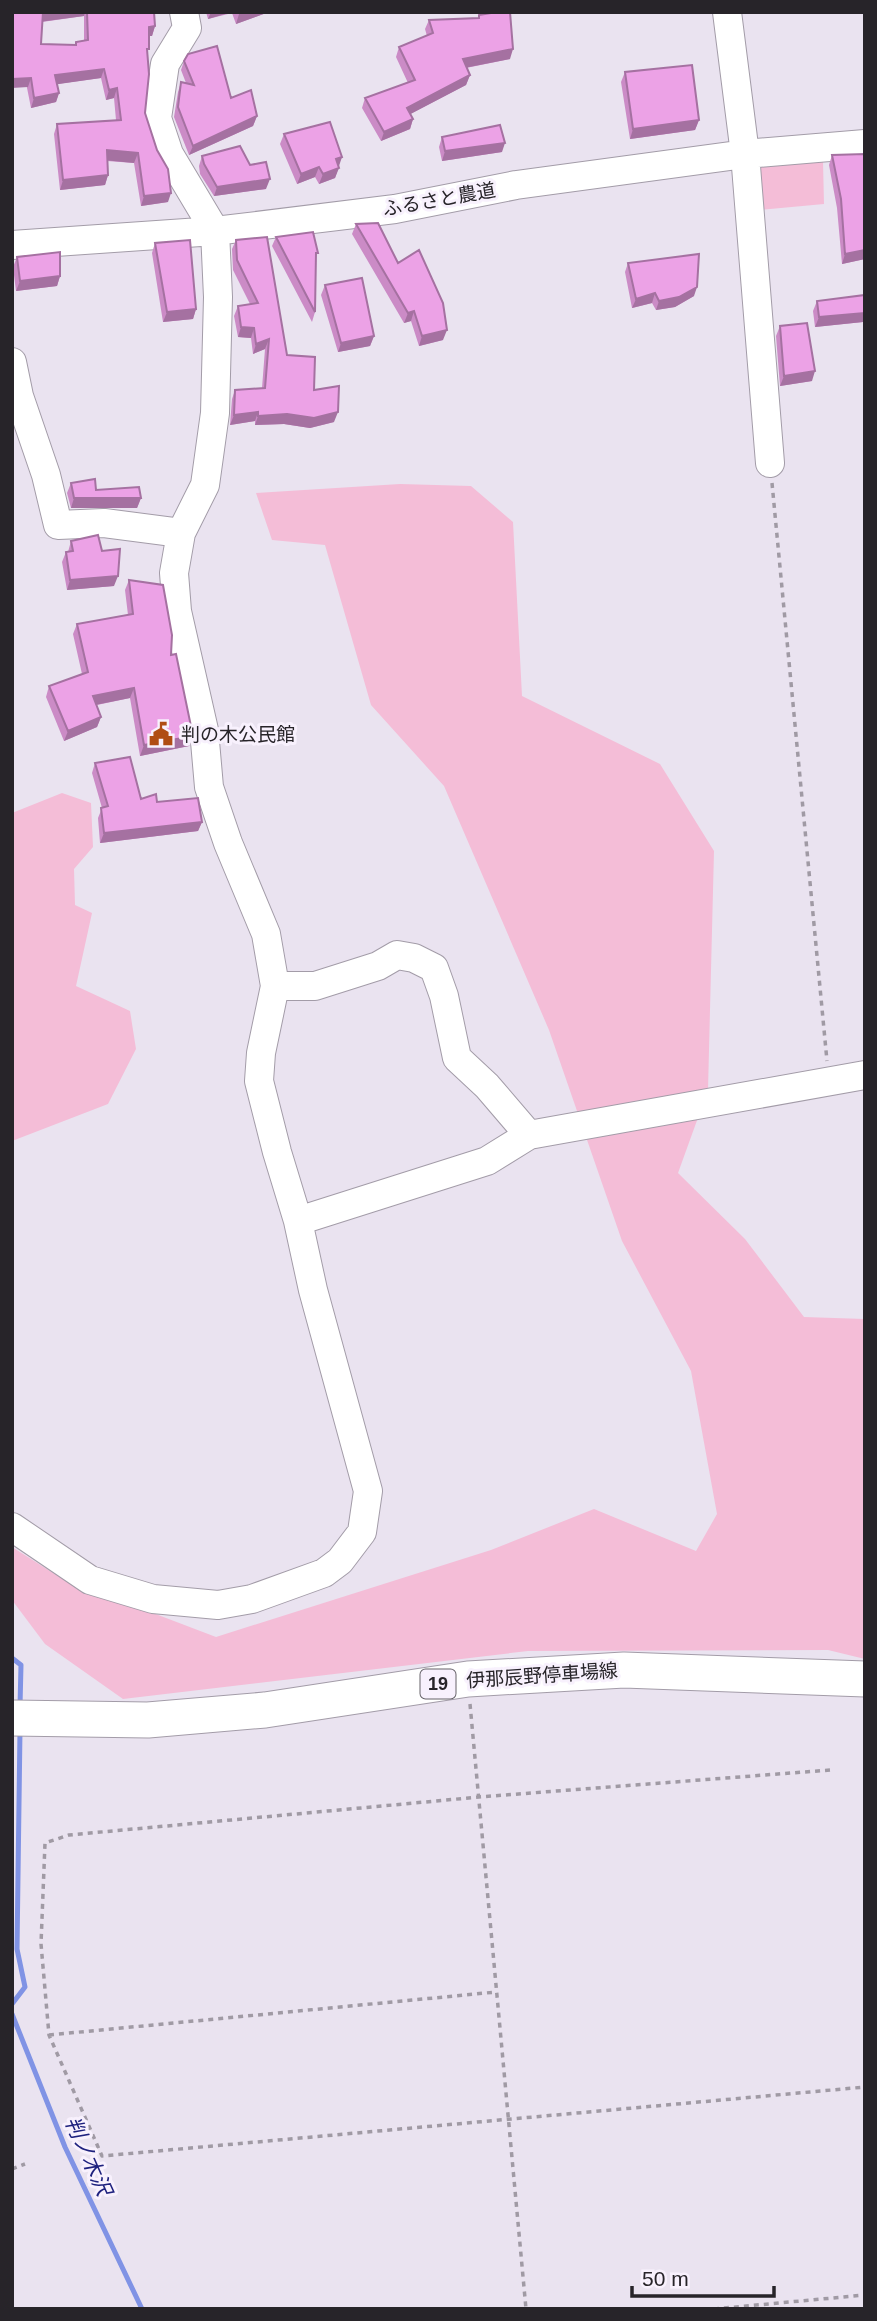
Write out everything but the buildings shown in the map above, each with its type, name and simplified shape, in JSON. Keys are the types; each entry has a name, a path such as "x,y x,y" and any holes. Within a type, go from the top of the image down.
{"main road":[{"name":"伊那辰野停車場線","path":"12,1718 148,1720 265,1710 468,1679 624,1670 865,1679"}],"street":[{"path":"12,1527 90,1580 153,1599 218,1605 251,1599 324,1573 340,1561 362,1532 368,1491 259,1081 261,1053 275,986 266,934 228,843 209,787 204,730 177,611 174,573 181,533 205,485 215,413 218,297 215,231 169,154 157,118 165,64 187,29 184,12"},
{"path":"727,12 744,154 770,463"},
{"name":"ふるさと農道","path":"12,245 215,231 394,209 516,185 744,154 865,144"},
{"path":"12,362 19,396 46,475 58,525 104,523 181,533"},
{"path":"275,986 316,986 378,966 397,955 414,958 435,968 457,1058 487,1086 529,1135"},
{"path":"298,1221 487,1161 529,1135 865,1075"}],"path":[{"path":"770,463 829,1080"},
{"path":"468,1679 526,2309"},
{"path":"830,1770 479,1797 69,1835 45,1843 41,1944 48,2035 102,2156 865,2087"},
{"path":"48,2035 497,1992"},
{"path":"12,2169 25,2164"},
{"path":"714,2309 865,2295"}],"shaded area":[{"path":"823,162 824,204 748,211 743,167"},
{"path":"400,484 471,486 513,522 522,696 660,764 714,851 708,1090 678,1173 745,1239 804,1317 865,1319 865,1659 828,1650 528,1651 123,1699 45,1644 12,1600 12,1547 61,1578 216,1637 491,1550 594,1509 696,1551 717,1514 691,1371 622,1241 549,1030 444,786 371,705 325,545 272,540 256,493"},
{"path":"62,793 91,803 93,847 74,869 75,905 92,913 76,986 130,1011 136,1049 108,1104 12,1141 12,813"}],"waterway":[{"name":"判ノ木沢","path":"12,1658 21,1665 20,1706"},
{"name":"判ノ木沢","path":"12,2004 25,1987 17,1949 20,1730"},
{"name":"判ノ木沢","path":"12,2014 65,2147 142,2309"}],"place":[{"name":"判の木公民館","path":"161,734"}]}
